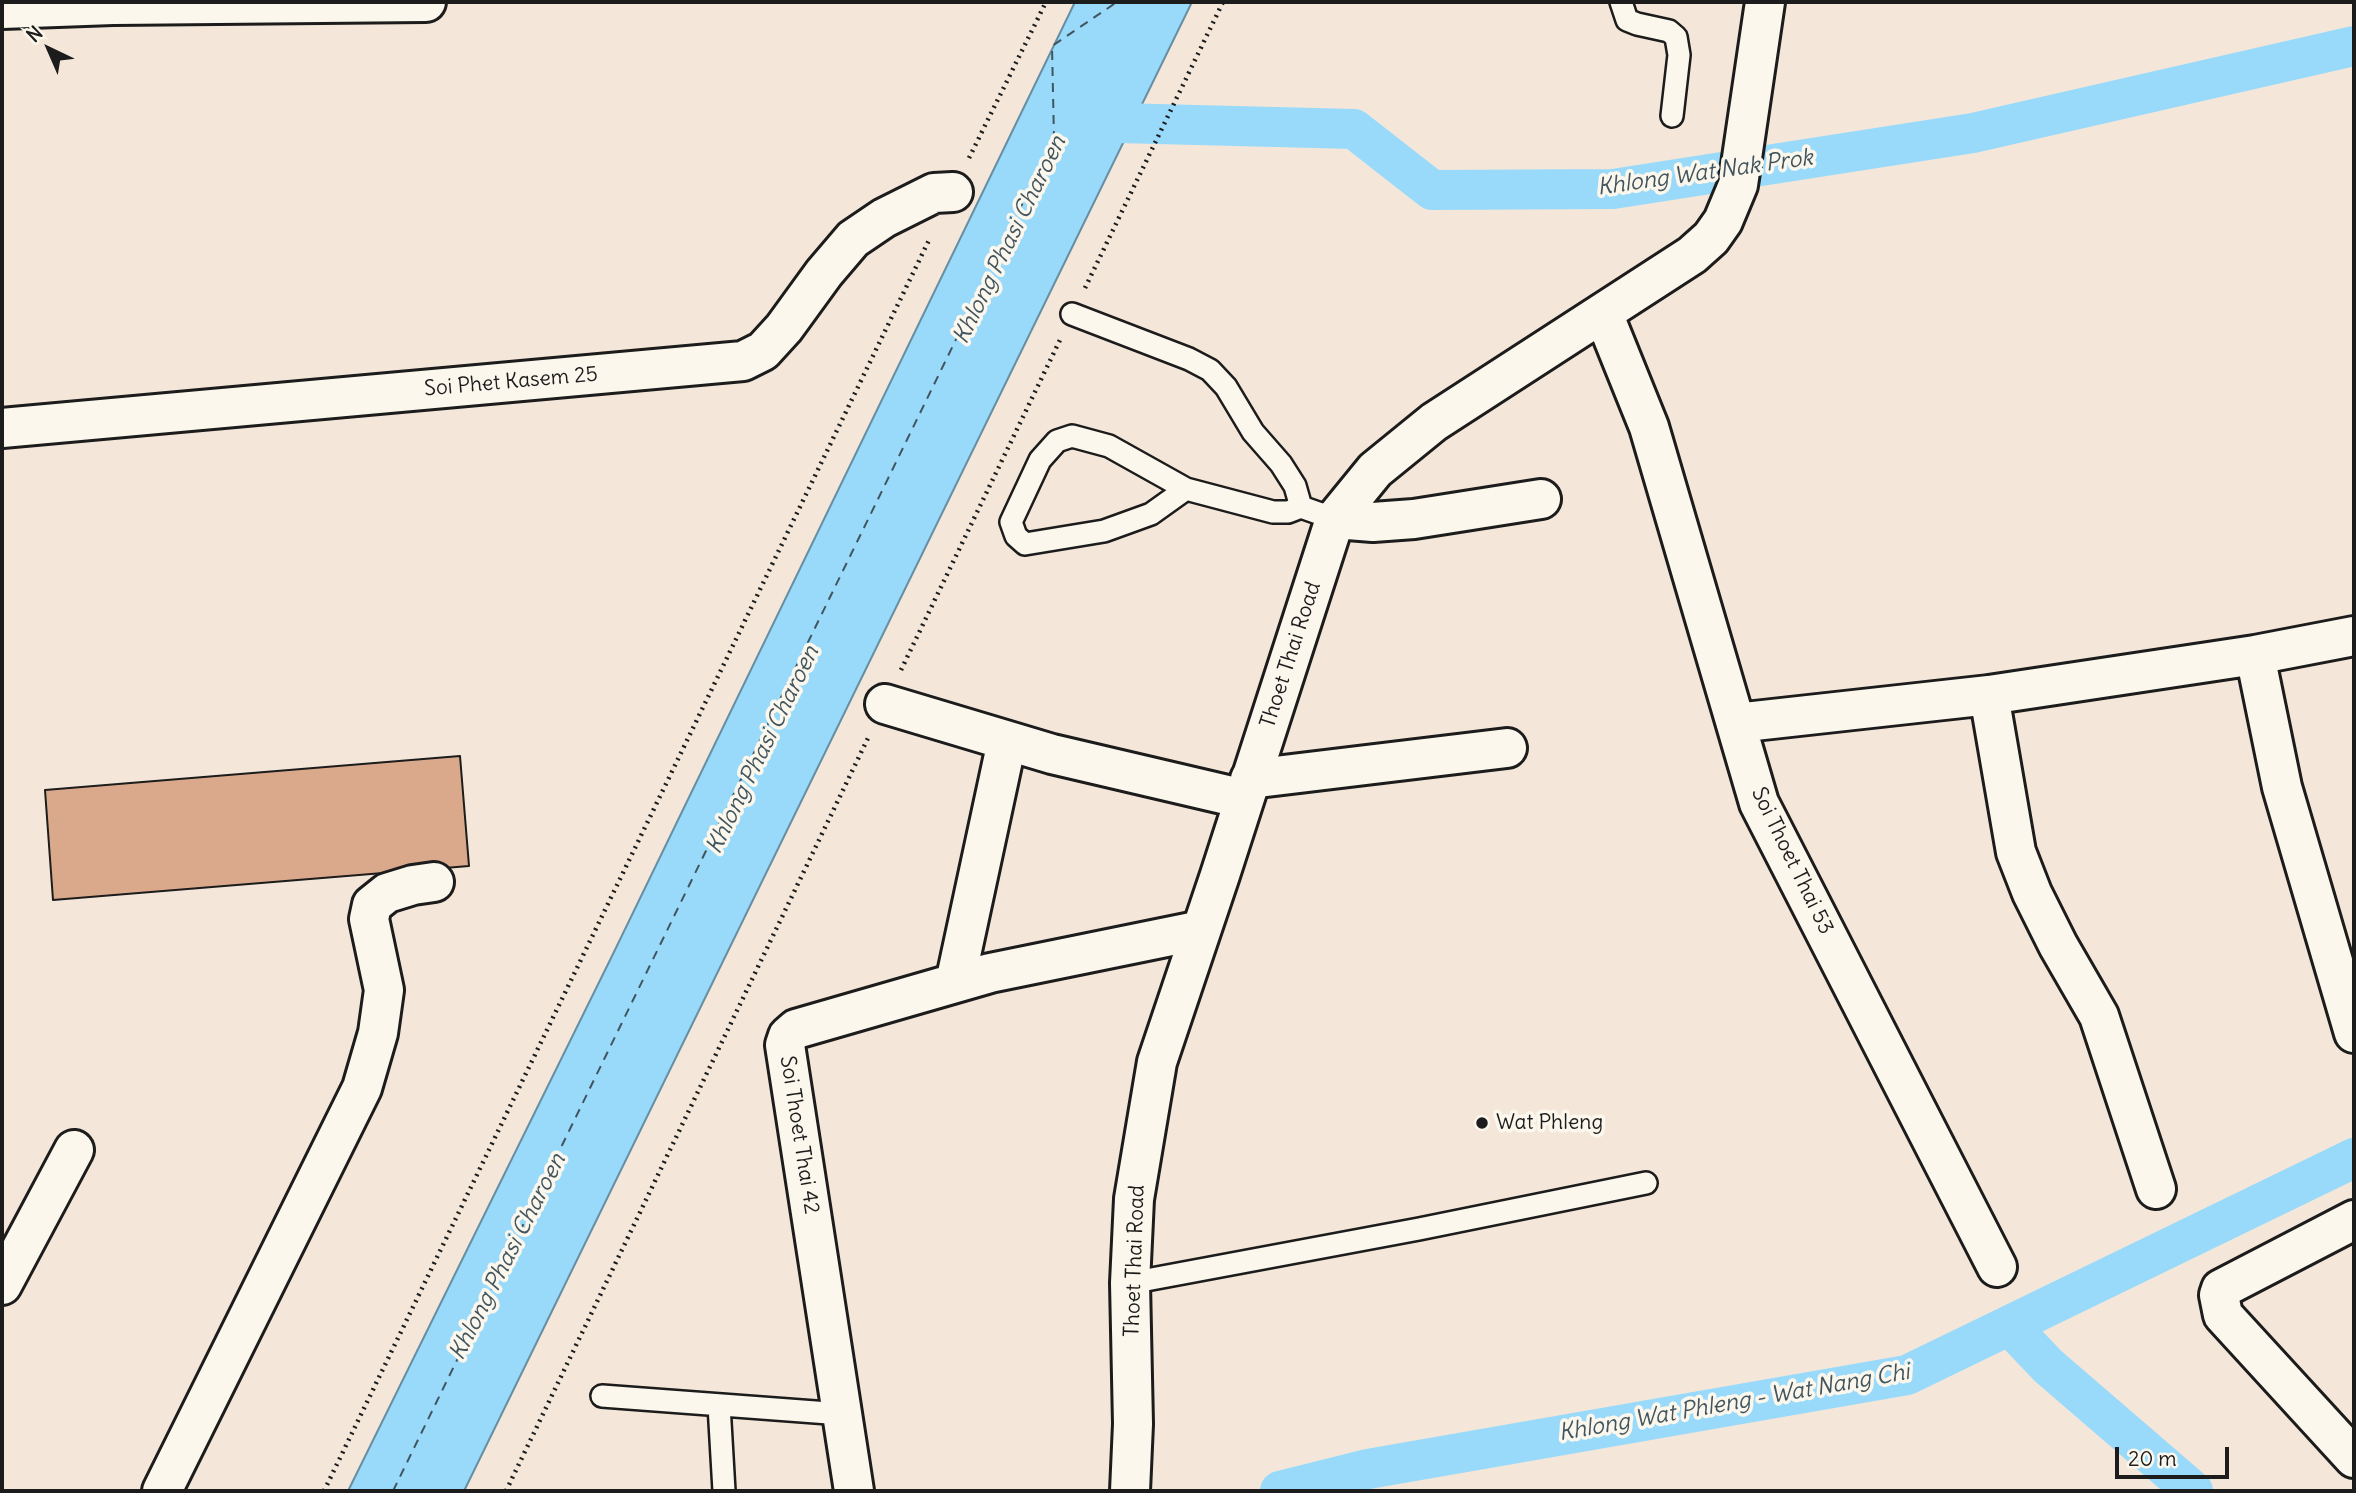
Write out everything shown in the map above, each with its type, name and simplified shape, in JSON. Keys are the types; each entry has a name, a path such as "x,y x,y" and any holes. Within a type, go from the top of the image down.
{"street":[{"path":"2,9 113,5 426,2"},
{"name":"Thoet Thai Road","path":"1131,1479 1130,1283 1134,1199 1157,1062 1247,789 1318,513 1434,422 1692,256 1723,221 1738,186 1765,2"},
{"name":"Soi Phet Kasem 25","path":"2,428 743,361 763,351 853,239 884,218 934,193 953,191"},
{"name":"Soi Thoet Thai 53","path":"1603,313 1649,427 1759,803 1997,1267"},
{"path":"1318,513 1373,522 1414,519 1541,499"},
{"path":"1737,723 1989,695 2255,655 2354,636"},
{"path":"2255,655 2282,787 2354,1034"},
{"path":"1989,695 2016,852 2032,893 2058,945 2099,1016 2156,1189"},
{"path":"885,704 1052,754 1247,789 1507,748"},
{"path":"955,983 1007,741"},
{"path":"162,1491 362,1088 378,1032 384,989 369,919 372,905 387,893 434,882"},
{"name":"Soi Thoet Thai 42","path":"854,1491 785,1045 788,1036 796,1029 990,973 1201,930"},
{"path":"2,1285 74,1150"},
{"path":"2354,1220 2221,1289 2219,1295 2223,1315 2354,1458"}],"lane":[{"path":"1621,2 1627,20 1669,31 1676,37 1679,55 1672,116"},
{"path":"1072,314 1189,359 1210,370 1226,387 1253,432 1318,513"},
{"path":"1186,489 1151,514 1104,531 1025,544 1016,536 1011,522 1040,460 1057,441 1072,436 1109,446 1186,489 1273,512 1318,513"},
{"path":"1130,1283 1646,1184"},
{"path":"602,1396 842,1414"},
{"path":"719,1405 724,1491"}],"path":[{"path":"324,1491 1046,2"},
{"path":"506,1491 1223,2"}],"water":[{"name":"Khlong Phasi Charoen","path":"1075,2 1192,2 464,1491 348,1491 612,956"}],"building":[{"path":"460,756 469,866 53,900 45,790"}],"waterway":[{"name":"Khlong Wat Nak Prok","path":"1078,122 1354,129 1432,190 1613,189 1973,133 2354,46"},
{"name":"Khlong Wat Phleng - Wat Nang Chi","path":"1280,1491 1368,1469 1907,1375 2354,1158"},
{"path":"2010,1326 2048,1366 2193,1491"}],"ferry route":[{"path":"393,1491 1054,139 1052,46 1117,2"}],"place":[{"name":"Wat Phleng","path":"1482,1123"}]}
